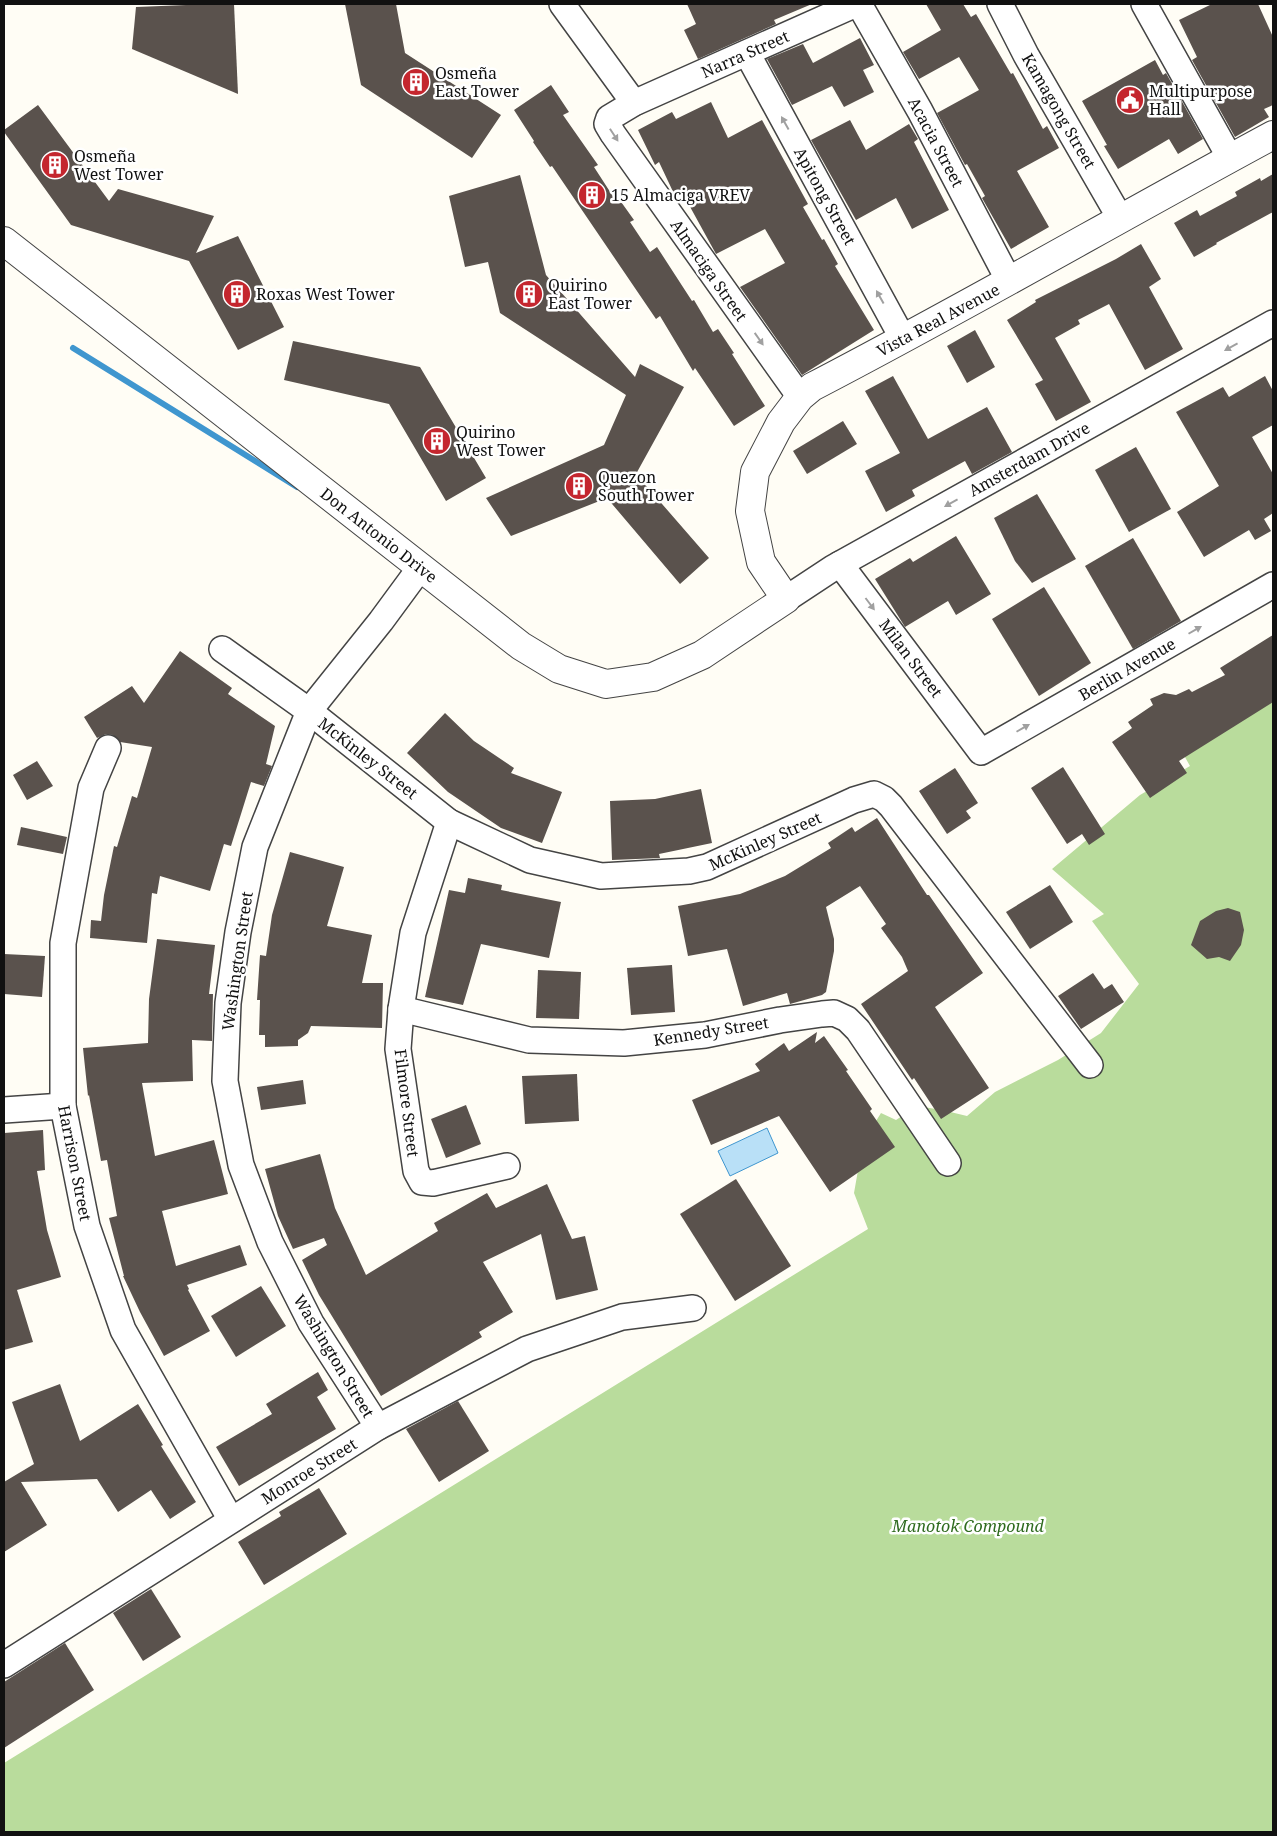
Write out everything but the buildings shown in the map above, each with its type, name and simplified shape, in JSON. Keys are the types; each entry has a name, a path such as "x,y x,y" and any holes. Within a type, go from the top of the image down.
{"street":[{"path":"562,4 634,103"},
{"name":"Narra Street","path":"634,103 858,4"},
{"name":"Acacia Street","path":"858,4 920,111 1009,281"},
{"name":"Kamagong Street","path":"1000,4 1026,55 1120,218"},
{"path":"1148,5 1230,158"},
{"name":"Apitong Street","path":"747,53 903,340"},
{"name":"Almaciga Street","path":"634,103 609,118 609,128 800,396"},
{"name":"Vista Real Avenue","path":"786,599 761,562 750,511 755,472 781,422 800,396 812,387 903,340 1120,218 1273,135"},
{"name":"Don Antonio Drive","path":"4,241 521,646 559,669 606,684 653,677 702,654 786,599"},
{"name":"Amsterdam Drive","path":"786,599 840,564 1273,323"},
{"name":"Milan Street","path":"840,564 981,752"},
{"name":"Washington Street","path":"378,1427 311,1323 270,1242 240,1165 225,1081 228,1003 238,932 255,847 309,711 420,568"},
{"name":"Berlin Avenue","path":"981,752 1273,585"},
{"name":"McKinley Street","path":"222,649 309,711 449,822 530,860 601,876 689,871 707,867 854,800 874,794 884,799 891,806 1090,1066"},
{"name":"Harrison Street","path":"108,748 91,788 63,943 63,1106 87,1226 122,1330 231,1520"},
{"name":"Filmore Street","path":"449,822 413,933 401,1009 398,1049 416,1171 422,1182 433,1183 507,1166"},
{"name":"Kennedy Street","path":"401,1009 529,1040 624,1043 705,1035 780,1020 834,1013 846,1019 858,1030 948,1163"},
{"path":"4,1110 63,1106"},
{"name":"Monroe Street","path":"4,1665 378,1427 526,1349 622,1317 693,1308"}],"green space":[{"name":"Manotok Compound","path":"1273,667 1273,1832 4,1832 4,1763 868,1229 854,1193 863,1142 881,1113 896,1120 917,1106 967,1116 995,1092 1058,1060 1101,1033 1139,984 1092,921 1104,914 1052,869 1140,795 1190,766 1177,743 1240,699"}],"water":[{"path":"767,1128 778,1153 730,1176 718,1151"}],"waterway":[{"path":"73,348 297,487"}],"place":[{"name":"Osmeña East Tower","path":"416,82"},
{"name":"Multipurpose Hall","path":"1130,100"},
{"name":"Osmeña West Tower","path":"55,165"},
{"name":"15 Almaciga VREV","path":"592,195"},
{"name":"Roxas West Tower","path":"237,294"},
{"name":"Quirino East Tower","path":"529,294"},
{"name":"Quirino West Tower","path":"437,441"},
{"name":"Quezon South Tower","path":"579,486"}]}
